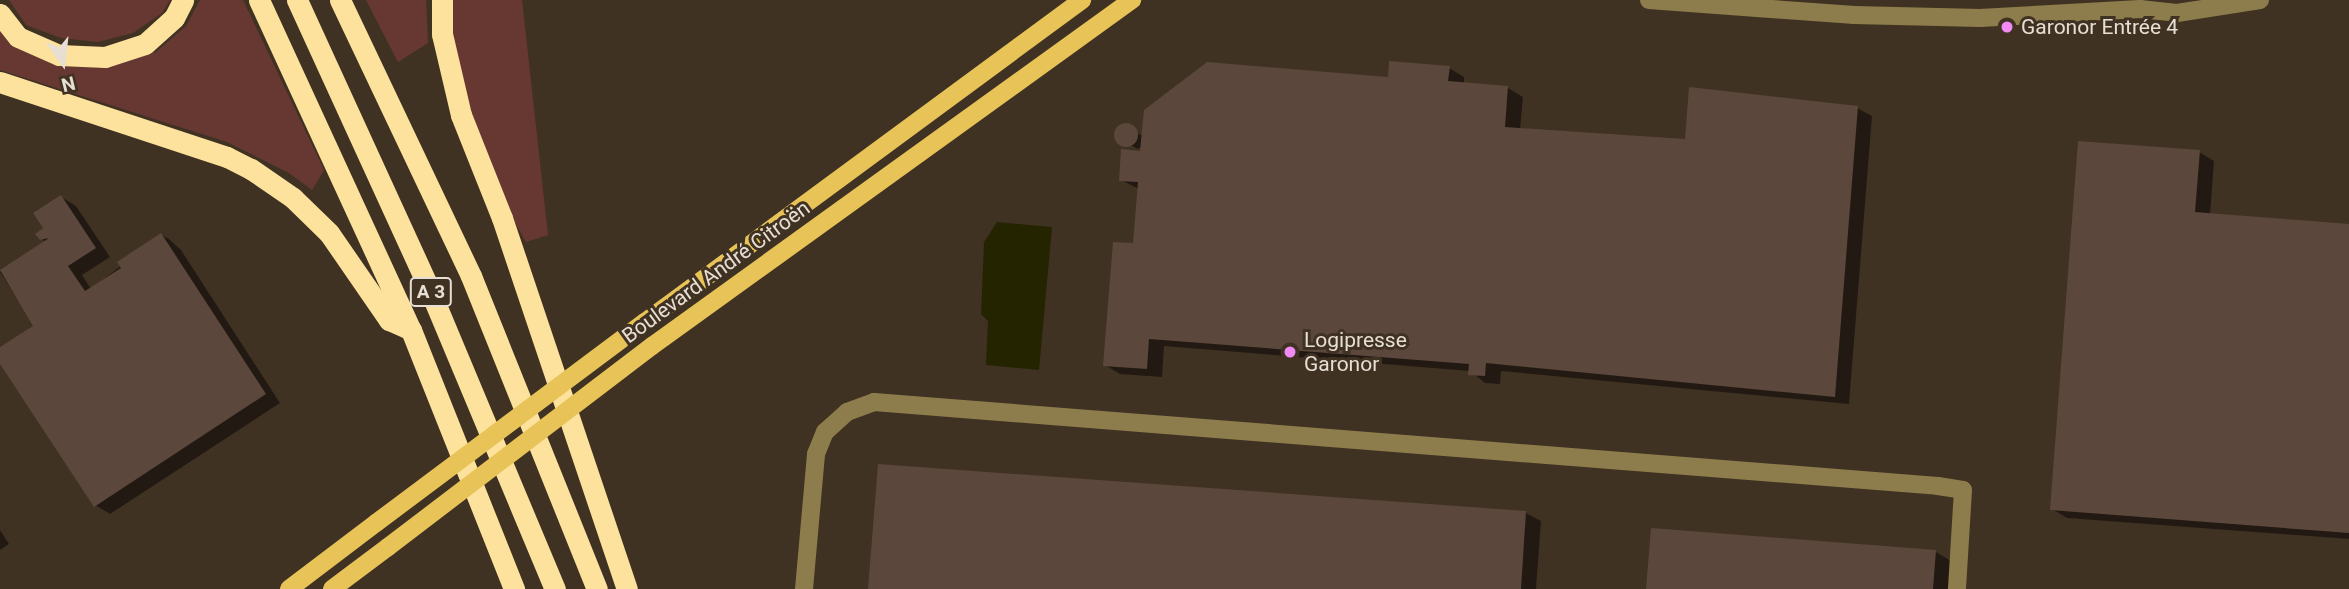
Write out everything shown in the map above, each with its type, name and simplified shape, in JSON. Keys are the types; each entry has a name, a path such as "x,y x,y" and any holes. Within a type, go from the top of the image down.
{"highway":[{"path":"0,14 18,37 59,55 105,57 145,44 174,18 183,0"},
{"path":"259,0 411,330 514,589"},
{"name":"A 3","path":"297,0 432,293 555,589"},
{"name":"A 3","path":"340,0 471,276 597,589"},
{"path":"442,0 442,34 461,115 502,218 627,589"},
{"path":"0,82 227,157 251,169 293,198 329,233 389,320 411,330"}],"main road":[{"name":"Boulevard André Citroën","path":"289,589 1082,0"},
{"name":"Boulevard André Citroën","path":"332,589 652,346 1132,0"}],"street":[{"path":"1649,0 1854,15 1980,18 2140,9 2177,13 2260,0"},
{"path":"2140,9 2163,0"},
{"path":"804,589 816,454 825,432 847,412 874,402 1938,486 1963,491 1957,589"}],"shaded area":[{"path":"9,0 170,0 162,13 133,33 98,42 61,38 26,25"},
{"path":"200,0 243,0 324,170 312,190 289,173 227,142 0,70 0,29 15,46 60,66 104,68 156,52 186,26"},
{"path":"366,0 426,0 428,43 398,62"},
{"path":"452,0 522,0 548,235 526,242 513,219 471,115 452,36"},
{"path":"997,222 1052,227 1039,370 986,365 988,321 981,314 984,242"}],"building":[{"path":"1389,61 1450,66 1448,81 1508,86 1505,127 1685,139 1689,87 1858,106 1835,397 1486,363 1485,376 1468,375 1469,364 1149,339 1147,369 1103,366 1113,242 1133,243 1138,182 1119,181 1121,149 1140,151 1144,110 1207,62 1388,77"},
{"path":"1126,123 1134,127 1138,135 1134,143 1126,147 1118,143 1114,135 1118,127"},
{"path":"2078,141 2200,150 2195,212 2349,224 2349,533 2050,510"},
{"path":"61,195 96,248 68,266 85,291 121,268 117,262 161,233 266,394 94,507 0,364 0,347 33,326 0,270 49,238 40,240 35,234 43,228 33,213"},
{"path":"878,464 1526,511 1521,589 868,589"},
{"path":"1651,528 1936,550 1933,589 1646,589"}],"place":[{"name":"Garonor Entrée 4","path":"2007,27"},
{"name":"Logipresse Garonor","path":"1290,352"}]}
